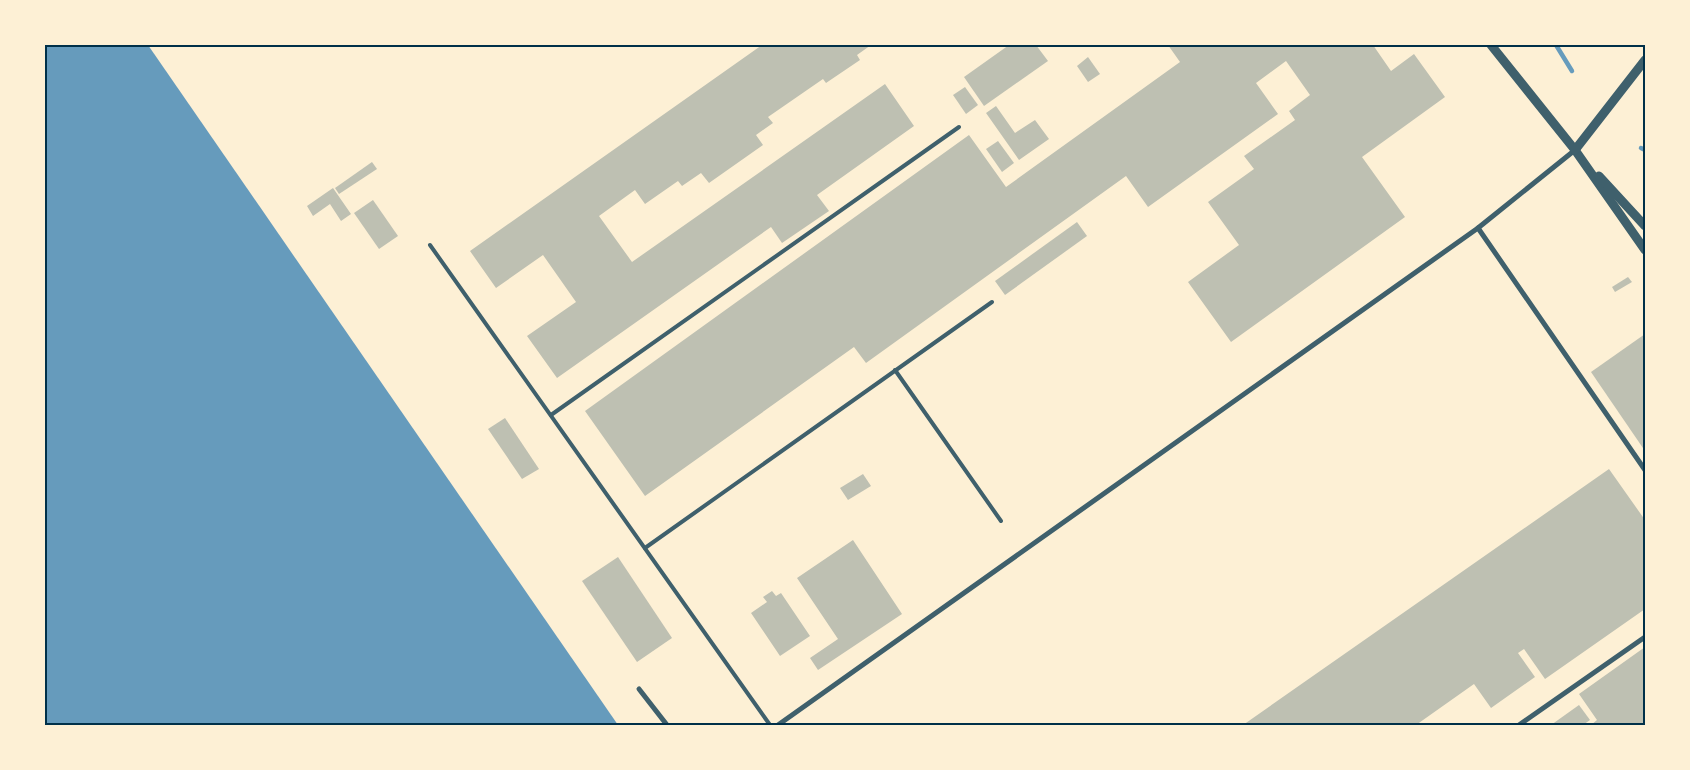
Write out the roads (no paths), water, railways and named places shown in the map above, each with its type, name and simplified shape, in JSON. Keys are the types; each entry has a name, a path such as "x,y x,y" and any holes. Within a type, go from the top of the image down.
{"street":[{"path":"1491,45 1575,150 1645,250"},
{"path":"778,725 1478,228 1575,150 1645,60"},
{"path":"1575,150 1645,226"},
{"path":"1478,228 1645,470"},
{"path":"1519,725 1645,637"},
{"path":"639,688 666,725"}],"lane":[{"path":"550,415 959,127"},
{"path":"430,244 770,725"},
{"path":"644,548 992,302"},
{"path":"895,370 1001,520"}],"water":[{"path":"45,45 148,45 618,725 45,725"}],"waterway":[{"path":"1556,45 1572,71"},
{"path":"1641,148 1645,150"}]}
